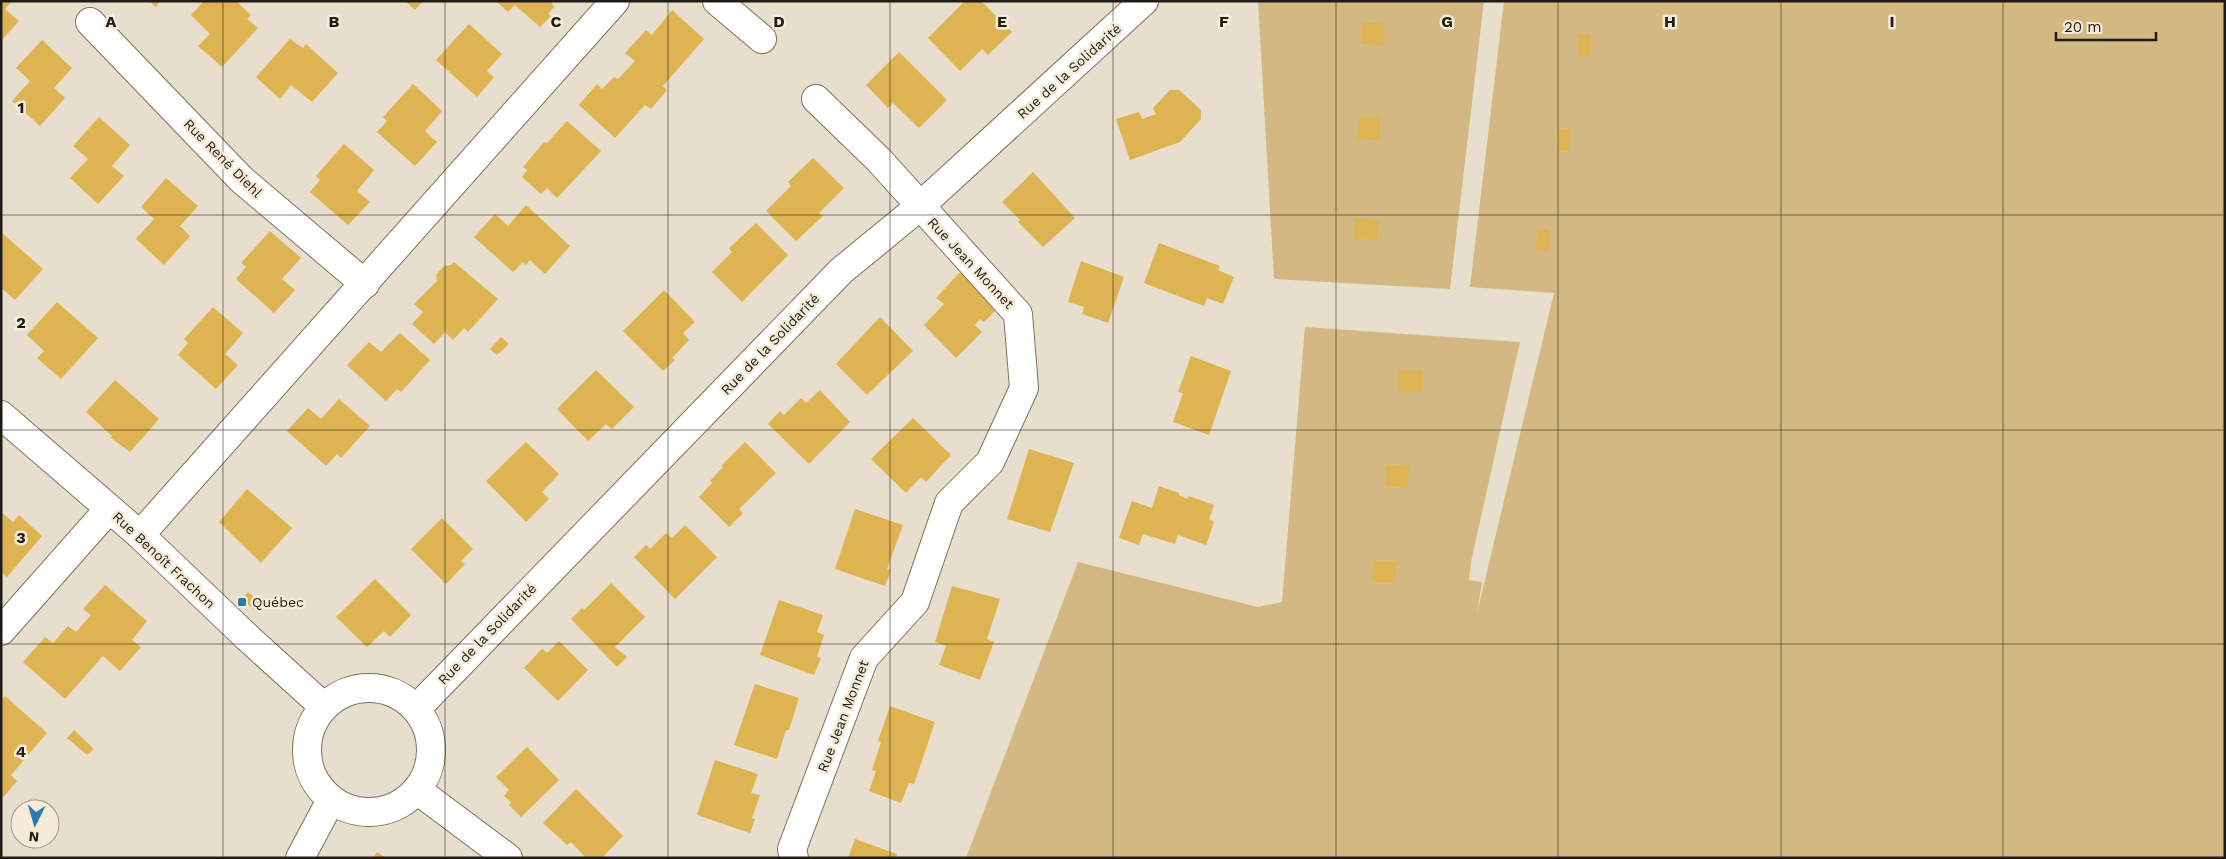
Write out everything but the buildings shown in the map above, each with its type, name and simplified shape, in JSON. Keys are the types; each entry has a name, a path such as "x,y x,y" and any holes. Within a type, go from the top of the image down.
{"street":[{"path":"140,535 615,1"},
{"path":"717,1 762,39"},
{"name":"Rue de la Solidarité","path":"417,708 841,272 919,207 1144,1"},
{"name":"Rue René Diehl","path":"90,22 242,180 364,284"},
{"name":"Rue Jean Monnet","path":"794,858 792,849 864,658 915,602 949,503 990,462 1024,388 1018,314 878,160 816,99"},
{"name":"Rue Benoît Frachon","path":"1,415 140,535 324,707"},
{"path":"1,631 109,508"},
{"path":"360,688 381,688 400,696 417,708 428,727 432,748 430,769 420,788 406,802 388,810 368,813 349,810 331,800 314,779 308,766 307,744 312,724 324,707 340,694 360,688"},
{"path":"420,788 425,796 508,858"},
{"path":"300,858 331,800"}],"shaded area":[{"path":"1258,1 1484,1 1450,289 1274,279"},
{"path":"1504,1 2225,1 2225,858 966,858 1078,562 1258,607 1282,602 1305,327 1520,342 1471,562 1469,580 1482,582 1477,613 1554,293 1470,287"}],"place":[{"name":"Québec","path":"242,602"}]}
